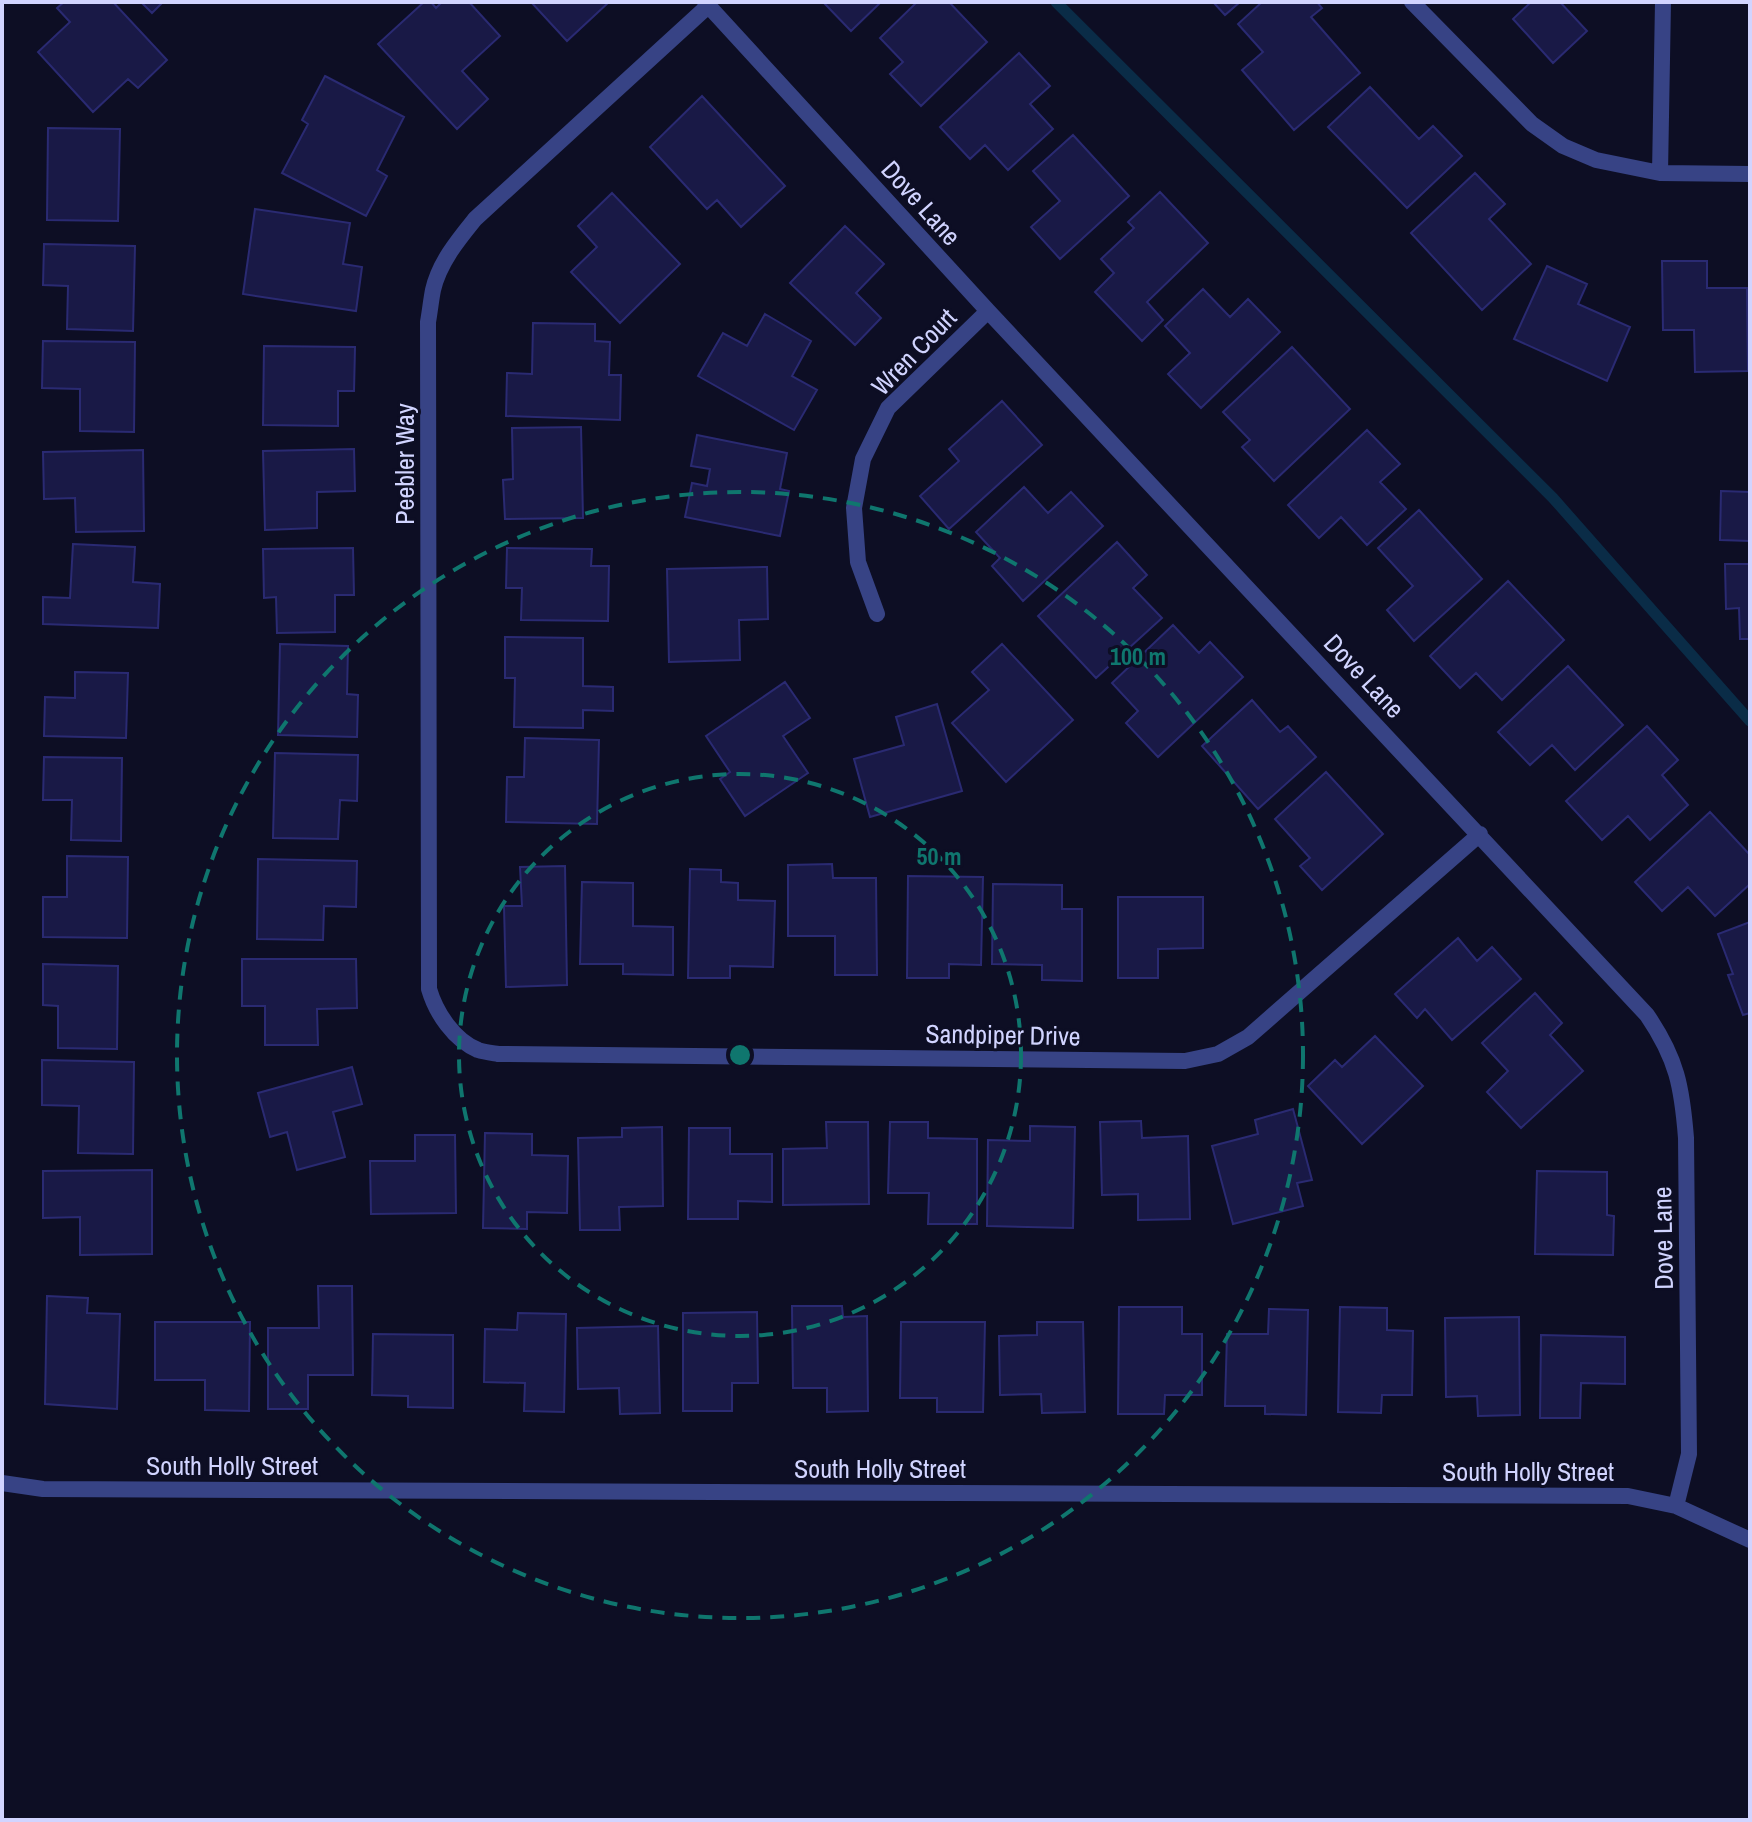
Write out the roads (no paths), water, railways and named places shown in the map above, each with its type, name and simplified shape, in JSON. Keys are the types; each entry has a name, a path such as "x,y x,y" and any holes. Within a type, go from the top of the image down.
{"street":[{"path":"1412,2 1532,124 1563,146 1596,160 1660,173 1750,174"},
{"path":"1660,173 1663,2"},
{"name":"Dove Lane","path":"707,4 988,311 1480,834 1647,1015 1664,1040 1682,1095 1686,1138 1689,1454 1676,1506"},
{"name":"Peebler Way","path":"452,1031 433,1003 429,989 428,322 433,287 457,240 475,219 707,4"},
{"name":"Wren Court","path":"877,614 858,562 854,508 863,459 888,408 988,311"},
{"name":"Sandpiper Drive","path":"452,1031 478,1050 498,1054 1185,1061 1218,1054 1248,1037 1480,834"},
{"name":"South Holly Street","path":"2,1483 59,1490 1628,1496 1676,1506 1750,1540"}],"waterway":[{"path":"1056,2 1553,498 1750,721"}]}
